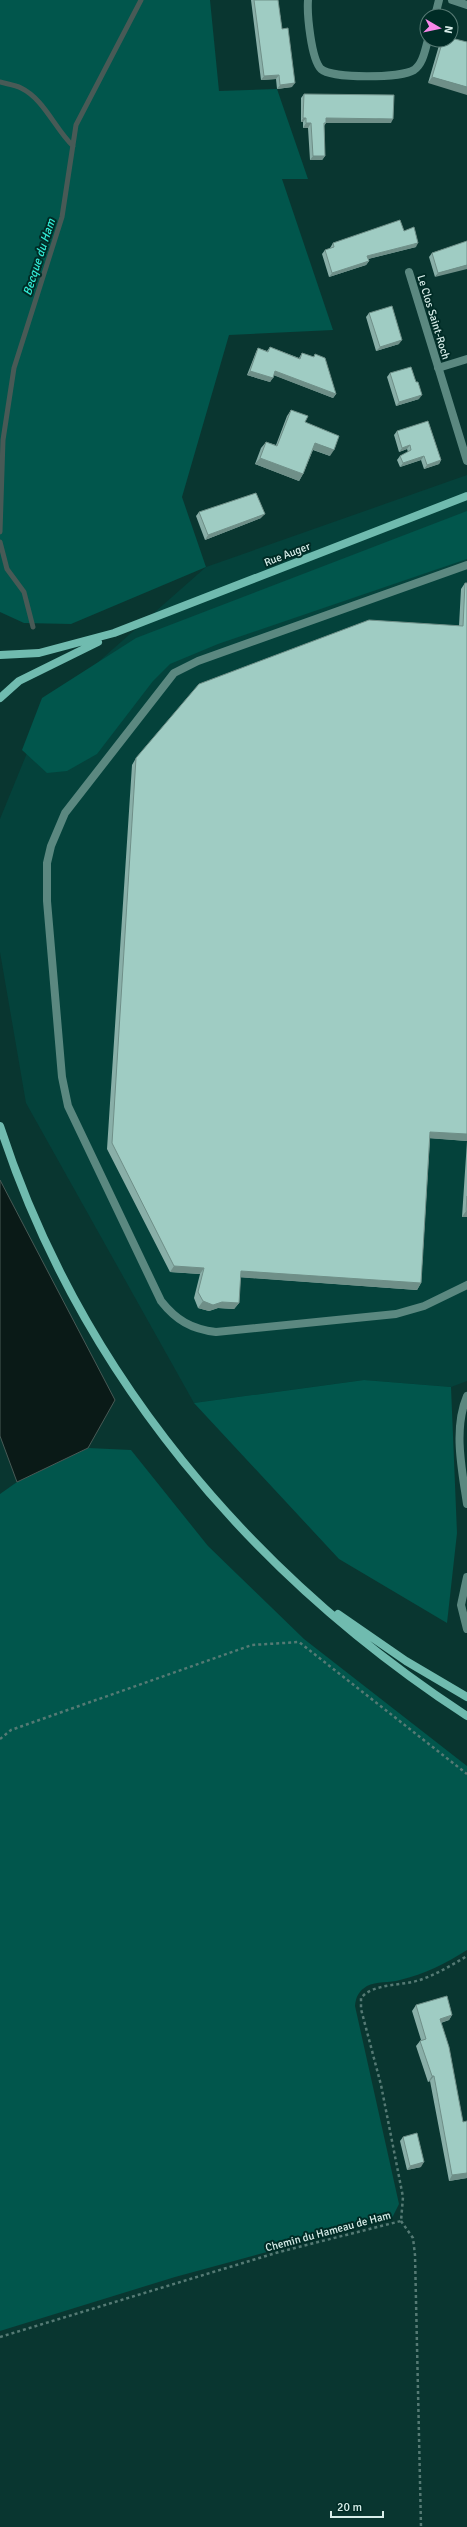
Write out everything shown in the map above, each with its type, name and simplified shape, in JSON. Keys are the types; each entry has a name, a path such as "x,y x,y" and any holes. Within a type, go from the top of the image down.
{"main road":[{"name":"Rue Auger","path":"0,698 19,681 114,633 467,496"},
{"name":"Rue Auger","path":"0,655 39,653 114,633"},
{"path":"0,1126 27,1199 60,1273 113,1364 155,1426 200,1483 274,1562 369,1647 467,1716"},
{"path":"318,1600 400,1657 467,1698"}],"street":[{"path":"308,0 314,55 320,69 326,73 343,76 409,72 420,64 425,48"},
{"path":"452,0 467,5"},
{"name":"Le Clos Saint-Roch","path":"408,272 467,461"},
{"name":"Le Clos Saint-Roch","path":"438,368 467,359"},
{"path":"467,565 205,658 174,673 65,813 51,846 47,884 62,1076 68,1106 161,1301 170,1313 190,1326 203,1331 231,1330 396,1314 424,1306 467,1285"},
{"path":"467,1396 461,1422 460,1443 467,1504"},
{"path":"467,1577 461,1611 467,1629"}],"path":[{"path":"0,1739 11,1730 252,1645 299,1642 467,1774"},
{"name":"Chemin du Hameau de Ham","path":"0,2337 279,2252 401,2221 403,2197 381,2085 361,2009 361,1998 372,1989 418,1980 440,1972 467,1956"},
{"path":"401,2221 412,2238 415,2255 422,2527"}],"shaded area":[{"path":"467,475 467,1381 451,1387 364,1380 194,1403 26,1103 0,952 0,819 45,709 206,567"},
{"path":"0,1180 115,1400 88,1448 17,1482 0,1436"}],"green space":[{"path":"0,0 210,0 219,91 277,89 308,179 282,179 333,330 229,335 182,497 206,567 71,624 24,623 0,612"},
{"path":"467,511 467,559 218,644 170,664 153,681 97,754 67,771 47,773 22,750 42,698 136,638"},
{"path":"364,1380 451,1387 457,1533 447,1623 339,1559 194,1403"},
{"path":"88,1448 131,1450 208,1546 304,1639 467,1766 467,1950 443,1964 418,1975 396,1981 371,1984 358,1994 356,1999 355,2006 399,2204 392,2218 175,2277 0,2331 0,1494 17,1482"}],"building":[{"path":"254,0 278,0 282,29 288,28 295,83 280,85 279,75 264,76"},
{"path":"459,40 467,42 467,87 432,77 441,48 459,48"},
{"path":"304,94 394,95 393,119 326,118 326,123 324,123 325,156 313,156 311,123 306,123 306,118 303,118"},
{"path":"400,220 404,231 414,227 418,243 367,256 369,261 332,273 325,250 334,247 333,243"},
{"path":"467,241 467,265 438,273 432,253"},
{"path":"392,306 402,340 380,347 369,313"},
{"path":"270,347 300,359 302,353 314,357 315,354 325,358 336,394 275,371 273,378 250,371 258,348 268,352"},
{"path":"411,367 422,395 399,402 390,373"},
{"path":"291,410 308,416 305,422 339,436 334,450 315,443 303,474 260,458 266,442 277,446"},
{"path":"428,421 441,460 427,465 424,456 403,463 400,456 411,450 410,445 402,448 397,431"},
{"path":"256,493 265,514 208,535 199,512"},
{"path":"465,583 467,583 467,1134 430,1132 421,1283 241,1271 239,1303 222,1302 213,1305 203,1301 198,1292 204,1268 174,1266 112,1143 136,758 199,684 369,620 463,626"},
{"path":"447,1996 452,2015 440,2019 449,2047 463,2122 467,2121 467,2173 452,2175 434,2076 432,2076 420,2041 426,2039 416,2005"},
{"path":"417,2133 424,2162 410,2166 403,2137"}],"waterway":[{"name":"Becque du Ham","path":"0,532 3,440 14,368 62,217 76,125 141,0"},
{"path":"0,82 19,87 36,99 73,146"},
{"name":"Becque du Ham","path":"0,542 7,569 24,592 33,627"}]}
